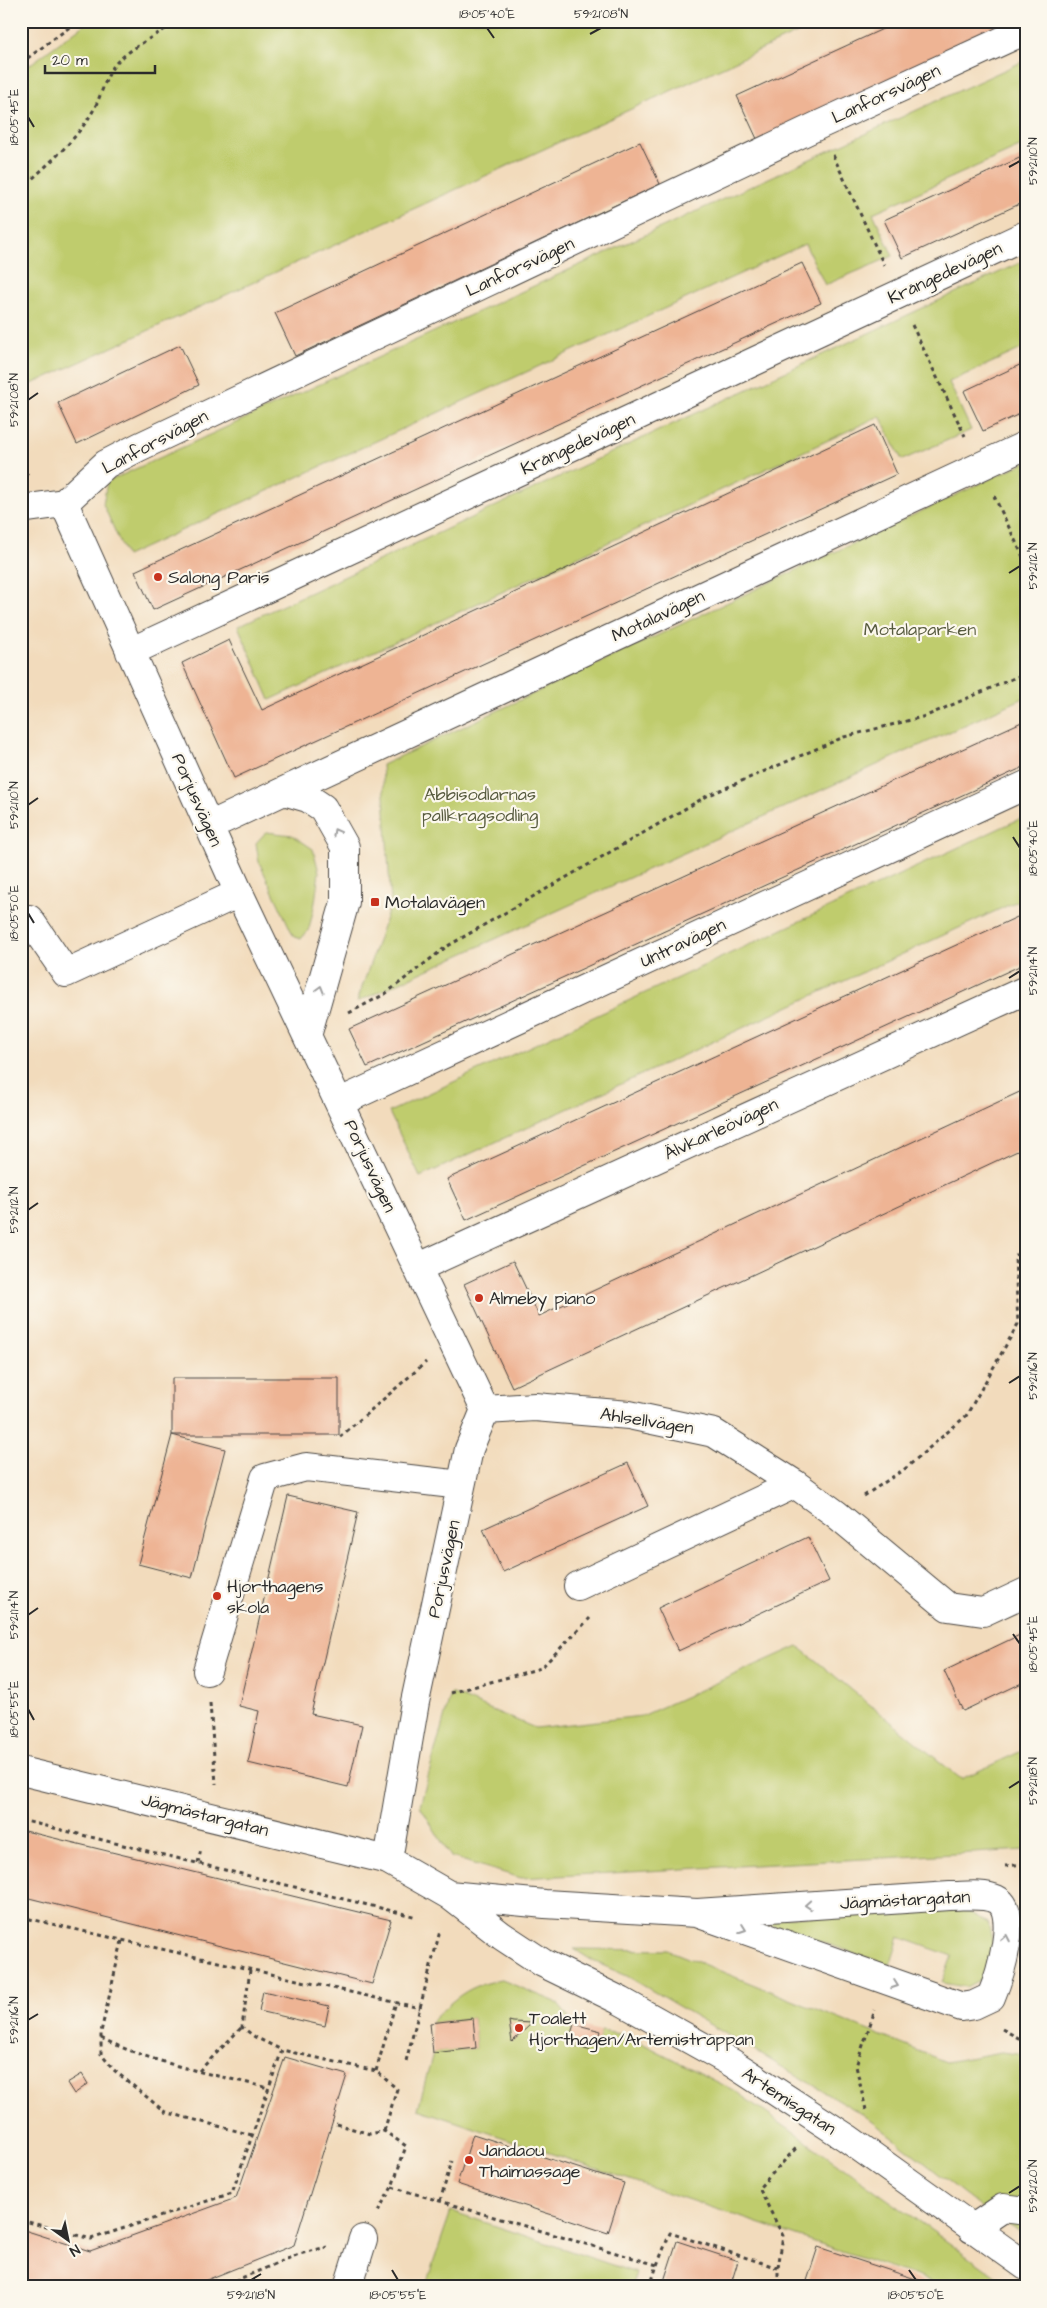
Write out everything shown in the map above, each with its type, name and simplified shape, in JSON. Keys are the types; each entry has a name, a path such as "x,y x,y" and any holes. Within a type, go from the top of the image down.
{"street":[{"name":"Lanforsvägen","path":"64,503 106,464 139,447 819,125 1026,30"},
{"name":"Krångedevägen","path":"130,652 1026,235"},
{"name":"Motalavägen","path":"210,826 1026,445"},
{"path":"21,509 64,503"},
{"name":"Porjusvägen","path":"64,503 239,893 485,1410 469,1449 461,1485 416,1702 388,1860"},
{"name":"Untravägen","path":"340,1102 1026,785"},
{"path":"284,791 308,798 323,808 344,847 345,902 307,1036"},
{"path":"29,919 66,973 239,893"},
{"name":"Älvkarleövägen","path":"417,1268 1026,990"},
{"name":"Ahlsellvägen","path":"485,1410 536,1407 629,1415 714,1433 795,1484 836,1514 948,1607 983,1612 1026,1592"},
{"path":"207,1671 265,1478 306,1467 461,1485"},
{"path":"578,1586 795,1484"},
{"name":"Jägmästargatan","path":"21,1771 209,1815 388,1860"},
{"name":"Artemisgatan","path":"388,1860 449,1895 502,1936 543,1963 621,2001 732,2063 847,2138 1026,2266"},
{"name":"Jägmästargatan","path":"449,1895 545,1904 697,1913 950,1896 985,1896 998,1900 1007,1911 1009,1924 998,1980 991,1997 974,2005 962,2007 887,1982 697,1913"},
{"path":"972,2229 1003,2208 1026,2211"},
{"path":"348,2287 363,2239"}],"path":[{"path":"21,63 78,21"},
{"path":"21,189 56,157 77,134 102,95 116,63 149,39 180,21"},
{"path":"819,125 1026,563"},
{"path":"21,468 28,476"},
{"path":"307,1036 385,994 446,947 707,796 844,737 926,716 1026,672"},
{"path":"836,1514 906,1468 966,1416 1018,1324 1015,1257 1026,1247"},
{"path":"332,1442 451,1339"},
{"path":"416,1702 541,1668 593,1615"},
{"path":"198,1863 217,1781 207,1671"},
{"path":"21,1820 418,1917"},
{"path":"406,2061 449,1895"},
{"path":"21,1917 420,2008"},
{"path":"122,1941 101,2038 101,2054 114,2070 164,2112 252,2135"},
{"path":"199,2071 242,2027 250,1970"},
{"path":"866,2111 856,2066 881,1993 887,1982"},
{"path":"376,2071 396,2002"},
{"path":"242,2027 255,2037 282,2050 376,2071 397,2089 384,2131"},
{"path":"101,2038 130,2052 269,2088"},
{"path":"21,2220 91,2239 232,2193 282,2050"},
{"path":"336,2124 370,2134 384,2131 406,2146 392,2187 657,2265"},
{"path":"778,2287 778,2268 783,2236 759,2188 803,2140"},
{"path":"440,2201 452,2161"},
{"path":"650,2287 670,2233 778,2268"},
{"path":"220,2287 299,2254 363,2239"}],"green space":[{"path":"89,21 823,21 21,389 21,71"},
{"path":"1026,60 1026,144 873,213 893,256 825,285 805,244 126,556 103,504 107,482"},
{"path":"1026,260 1026,347 949,382 971,430 902,460 880,416 270,700 238,626"},
{"name":"Motalaparken","path":"1026,462 1026,697 357,1002 391,903 382,765"},
{"path":"1026,816 1026,897 420,1177 389,1112"},
{"path":"266,832 292,835 313,849 319,872 315,902 309,929 301,939 294,937 259,862 256,843"},
{"path":"798,1646 961,1779 1026,1749 1026,1850 521,1878 451,1857 420,1806 451,1693 535,1728 642,1716"},
{"path":"962,1908 988,1923 993,1943 983,1978 966,1987 942,1983 952,1956 899,1937 890,1965 753,1919"},
{"path":"574,1949 668,1950 946,2062 1001,2052 1026,2055 1026,2235 987,2212 864,2115 627,1976 593,1961"},
{"path":"502,1980 556,2002 574,2024 569,2044 595,2052 601,2031 626,2035 735,2091 1011,2287 949,2287 418,2109 433,2053 476,2048 473,2018 430,2023 462,1994 480,1985"},
{"path":"451,2211 636,2273 631,2287 425,2287"}],"building":[{"path":"900,21 1018,21 758,141 737,96"},
{"path":"640,142 660,184 295,356 275,313"},
{"path":"1026,155 1026,201 902,258 884,220"},
{"path":"802,263 821,303 153,610 135,571"},
{"path":"180,345 199,385 77,444 58,403"},
{"path":"1026,362 1026,411 983,431 964,391"},
{"path":"875,425 897,474 234,778 182,663 229,640 262,710"},
{"path":"1026,720 1026,766 367,1067 349,1029"},
{"path":"1026,913 1026,963 466,1220 447,1179"},
{"path":"1026,1089 1026,1147 512,1387 464,1284 513,1261 539,1316"},
{"path":"172,1378 339,1378 339,1435 172,1435"},
{"path":"172,1435 225,1449 192,1578 138,1564"},
{"path":"628,1463 648,1506 503,1572 483,1529"},
{"name":"Hjorthagens skola","path":"288,1496 358,1512 311,1714 362,1725 348,1787 248,1763 259,1711 239,1706"},
{"path":"808,1537 829,1581 678,1651 658,1608"},
{"path":"1026,1632 1026,1681 963,1711 944,1671"},
{"path":"21,1830 391,1920 372,1984 21,1896"},
{"path":"263,1991 329,2006 325,2026 259,2011"},
{"path":"473,2018 476,2048 433,2053 430,2023"},
{"name":"Toalett Hjorthagen/Artemistrappan","path":"509,2021 513,2022 532,2023 512,2042"},
{"path":"574,2024 601,2031 595,2052 568,2044"},
{"path":"285,2057 347,2075 294,2245 189,2287 21,2287 21,2229 90,2251 236,2198"},
{"path":"82,2074 88,2084 74,2094 67,2083"},
{"path":"473,2134 624,2183 608,2233 457,2184"},
{"path":"677,2241 738,2261 730,2287 662,2287"},
{"path":"818,2247 937,2286 937,2287 805,2287"}],"place":[{"name":"Salong Paris","path":"158,577"},
{"name":"Motalavägen","path":"375,902"},
{"name":"Almeby piano","path":"479,1298"},
{"name":"Hjorthagens skola","path":"217,1596"},
{"name":"Toalett Hjorthagen/Artemistrappan","path":"519,2028"},
{"name":"Jandaou Thaimassage","path":"469,2160"}],"park label":[{"name":"Abbisodlarnas pallkragsodling","path":"480,804"}]}
